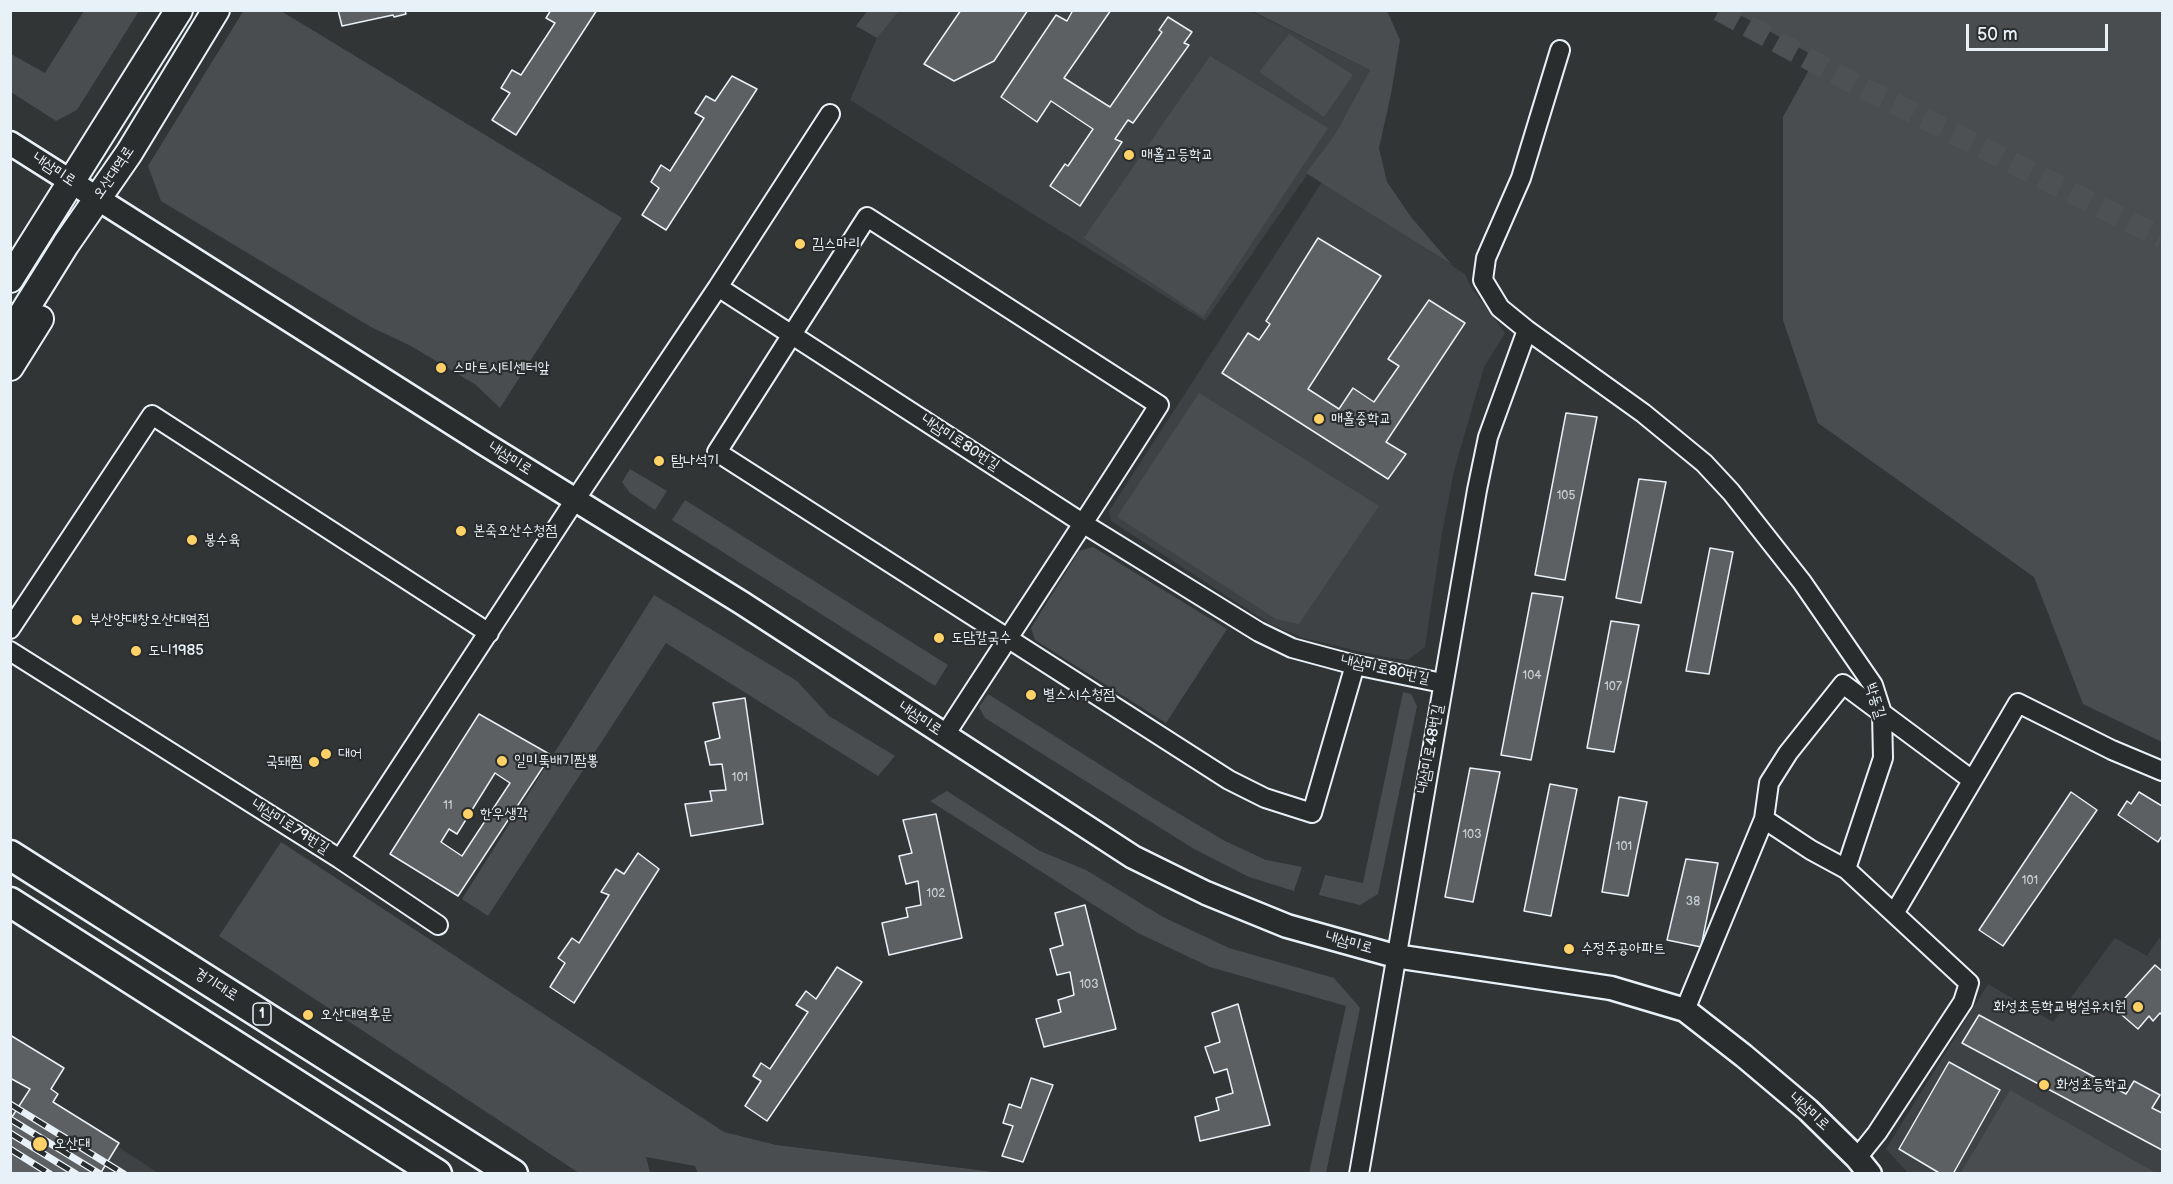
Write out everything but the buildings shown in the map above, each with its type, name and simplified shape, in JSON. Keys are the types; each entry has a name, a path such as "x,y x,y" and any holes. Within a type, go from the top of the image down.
{"main road":[{"name":"오산대역로","path":"10,279 180,10"},
{"name":"오산대역로","path":"10,334 66,244 129,153 216,10"},
{"path":"10,252 41,230"},
{"path":"10,367 59,288 66,244"},
{"name":"경기대로","path":"10,855 513,1173"},
{"path":"10,902 437,1173"}],"street":[{"name":"박동길","path":"1560,50 1521,178 1486,258 1483,280 1500,308 1643,413 1704,463 1802,582 1873,685 1882,713 1883,758 1846,869"},
{"path":"575,500 718,287 830,114"},
{"name":"내삼미로","path":"10,143 742,603 1133,856 1206,893 1287,926 1395,956 1611,988 1685,1010 1808,1110 1864,1166"},
{"path":"945,735 1008,638 1084,524 1159,405 867,217 717,452 1008,638 1229,780 1265,798 1312,813 1355,665"},
{"name":"내삼미로80번길","path":"718,287 1084,524 1258,632 1292,648 1355,665 1442,683"},
{"name":"내삼미로48번길","path":"1359,1173 1442,683 1488,437 1527,330"},
{"path":"10,629 152,415 489,633"},
{"name":"내삼미로79번길","path":"10,651 340,859 575,500"},
{"path":"1685,1010 1764,819 1769,783 1788,753 1843,684 1972,780"},
{"path":"1895,912 2018,703 2112,750 2163,771"},
{"path":"1764,819 1811,850 1846,869 1969,983 1963,1002 1877,1133 1864,1166"},
{"path":"340,859 438,925"}],"shaded area":[{"path":"244,10 281,11 622,218 500,408 476,385 411,346 371,327 161,201 148,166"},
{"path":"1383,10 1388,13 1400,40 1379,148 1387,182 1411,217 1452,265 1306,173 1334,136 1370,70 1252,11"},
{"path":"84,11 139,11 77,110 56,121 11,92 11,54 45,73"},
{"path":"867,11 899,11 877,38 856,26"},
{"name":"매홀고등학교","path":"899,11 1250,11 1370,70 1334,136 1205,321 850,100 877,38"},
{"path":"1733,11 2162,11 2162,742 2083,704 2034,577 1818,423 1783,320 1783,117 1816,57"},
{"path":"1289,34 1353,75 1324,117 1259,72"},
{"path":"1210,56 1328,128 1203,317 1084,238"},
{"name":"매홀중학교","path":"1322,182 1465,274 1471,287 1505,333 1484,367 1454,471 1425,647 1408,660 1384,657 1303,638 1270,624 1111,521 1109,511"},
{"path":"1199,393 1379,506 1299,624 1276,619 1117,517"},
{"path":"630,469 667,491 655,510 630,493 622,482"},
{"path":"685,500 948,665 935,686 672,520"},
{"path":"1093,547 1227,629 1166,723 1035,640 1031,628 1079,551"},
{"path":"654,595 797,681 829,716 895,756 878,776 666,643 488,916 462,899"},
{"path":"1403,692 1411,694 1417,706 1378,894 1360,905 1319,895 1325,875 1363,883"},
{"path":"988,694 1225,841 1266,860 1302,867 1294,891 1249,877 1194,849 985,718 979,707"},
{"path":"947,791 1040,851 1086,870 1163,917 1229,948 1334,978 1360,1008 1326,1173 1309,1173 1346,1006 1210,967 1138,933 930,801"},
{"path":"281,842 724,1132 776,1145 1002,1173 698,1174 695,1166 646,1157 650,1173 579,1173 219,936"},
{"name":"화성초등학교","path":"2115,938 2147,956 2159,938 2162,941 2162,1173 1908,1173 1886,1149 1988,984 2053,1022"},
{"path":"11,1076 158,1173 11,1173"},
{"path":"2010,1090 2156,1173 1961,1173"}],"tunnel":[{"path":"1719,10 1849,81 2162,238"}],"railway":[{"path":"10,1104 124,1174"},
{"path":"10,1119 100,1174"},
{"path":"10,1133 76,1174"},
{"path":"10,1149 50,1174"}],"place":[{"name":"매홀고등학교","path":"1129,155"},
{"name":"김스마리","path":"800,244"},
{"name":"스마트시티센터앞","path":"441,368"},
{"name":"매홀중학교","path":"1319,419"},
{"name":"탐나석기","path":"659,461"},
{"name":"본죽오산수청점","path":"461,531"},
{"name":"봉수육","path":"192,540"},
{"name":"부산양대창오산대역점","path":"77,620"},
{"name":"도담칼국수","path":"939,638"},
{"name":"도니1985","path":"136,651"},
{"name":"별스시수청점","path":"1031,695"},
{"name":"대어","path":"326,754"},
{"name":"일미뚝배기짬뽕","path":"502,761"},
{"name":"국돼찜","path":"314,762"},
{"name":"한우생각","path":"468,814"},
{"name":"수정주공아파트","path":"1569,949"},
{"name":"화성초등학교병설유치원","path":"2138,1007"},
{"name":"오산대역후문","path":"308,1015"},
{"name":"화성초등학교","path":"2044,1085"},
{"name":"오산대","path":"40,1144"}]}
